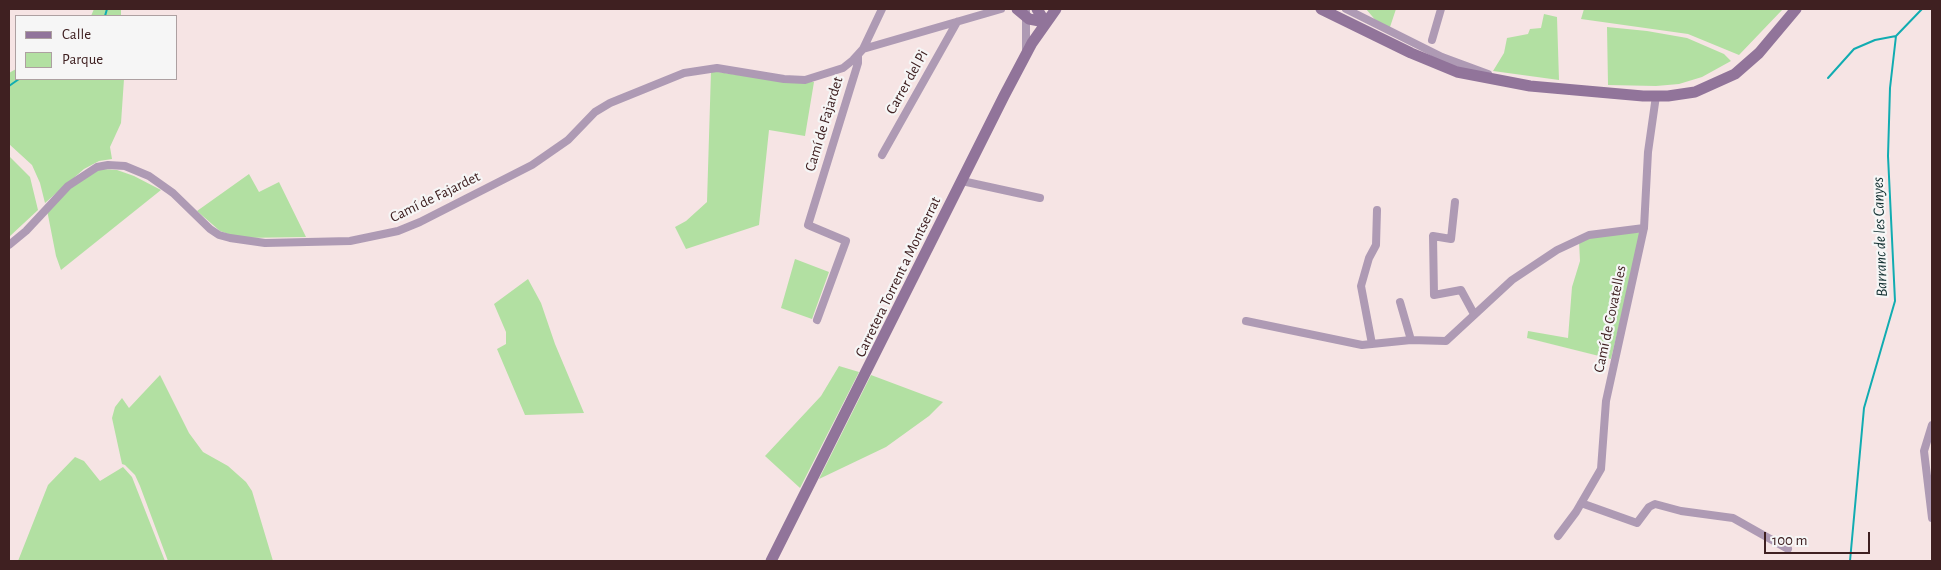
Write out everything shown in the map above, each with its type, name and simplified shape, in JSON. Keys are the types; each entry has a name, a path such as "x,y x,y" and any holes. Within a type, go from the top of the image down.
{"main road":[{"path":"1037,9 1045,22"},
{"name":"Carretera Torrent a Montserrat","path":"772,561 1026,54 1045,22 1056,9"},
{"path":"1321,9 1435,64 1457,72 1506,82 1656,96 1695,92 1736,74 1759,52 1796,9"},
{"path":"1023,11 1038,22 1045,22"}],"street":[{"path":"860,52 882,9"},
{"name":"Camí de Fajardet","path":"9,245 26,231 68,186 97,167 108,165 125,166 150,176 172,193 210,229 219,235 230,238 264,243 350,241 384,235 414,225 532,165 568,140 595,112 684,73 716,68 784,79 805,80 843,68 860,52 1001,9"},
{"path":"1346,9 1434,53 1506,82"},
{"path":"1434,53 1432,40 1441,9"},
{"path":"1023,11 1026,54"},
{"name":"Carrer del Pi","path":"882,155 957,22"},
{"path":"1422,47 1432,40"},
{"name":"Camí de Fajardet","path":"817,320 846,241 808,225 860,52"},
{"name":"Camí de Covatelles","path":"1558,536 1581,503 1601,469 1606,401 1644,228 1648,152 1656,96"},
{"path":"962,181 1040,198"},
{"path":"1455,202 1451,239 1432,236 1434,295 1461,290 1474,314"},
{"path":"1372,344 1360,286 1369,258 1376,245 1377,210"},
{"path":"1246,321 1362,346 1411,340 1446,341 1512,280 1569,243 1589,235 1644,228"},
{"path":"1400,302 1411,340"},
{"path":"1932,425 1924,451 1932,518"},
{"path":"1581,503 1637,523 1649,507 1655,504 1681,511 1733,518 1788,549"}],"green space":[{"path":"94,9 121,9 121,15 91,15"},
{"path":"1366,9 1396,9 1390,27 1383,29"},
{"path":"1584,9 1783,9 1739,55 1688,34 1581,19"},
{"path":"1544,14 1557,17 1559,80 1493,71 1504,53 1507,38 1528,34 1530,29 1541,28"},
{"path":"1607,27 1687,38 1724,54 1731,61 1702,77 1679,84 1656,86 1608,85"},
{"path":"15,70 15,80 124,80 121,123 110,147 112,159 99,161 84,169 45,203 40,183 32,165 9,144 9,73"},
{"path":"711,71 786,82 814,82 805,136 769,130 759,225 686,249 675,227 686,221 707,202"},
{"path":"9,156 30,177 38,210 9,237"},
{"path":"102,169 117,170 134,176 161,190 61,270 56,256 47,210 58,197 93,171"},
{"path":"249,174 259,192 279,182 306,237 240,238 220,231 197,211"},
{"path":"1641,233 1611,359 1527,338 1528,331 1568,338 1572,287 1580,261 1579,241 1587,238"},
{"path":"795,259 829,272 812,319 781,308"},
{"path":"528,279 541,303 555,344 584,413 525,415 497,349 506,344 506,332 494,304"},
{"path":"839,366 859,372 800,488 765,456 821,396"},
{"path":"160,375 189,433 203,452 228,466 246,482 252,491 273,561 168,561 135,475 122,464 112,418 115,407 122,398 129,408"},
{"path":"871,375 943,402 929,416 886,447 819,479"},
{"path":"75,457 84,461 100,481 123,467 132,477 165,561 18,561 48,485"}],"waterway":[{"path":"105,15 107,9"},
{"name":"Barranc de les Canyes","path":"1850,561 1864,408 1895,301 1888,156 1890,88 1896,36 1922,9"},
{"path":"1828,78 1854,49 1875,40 1896,36"},
{"path":"9,86 18,80"}]}
